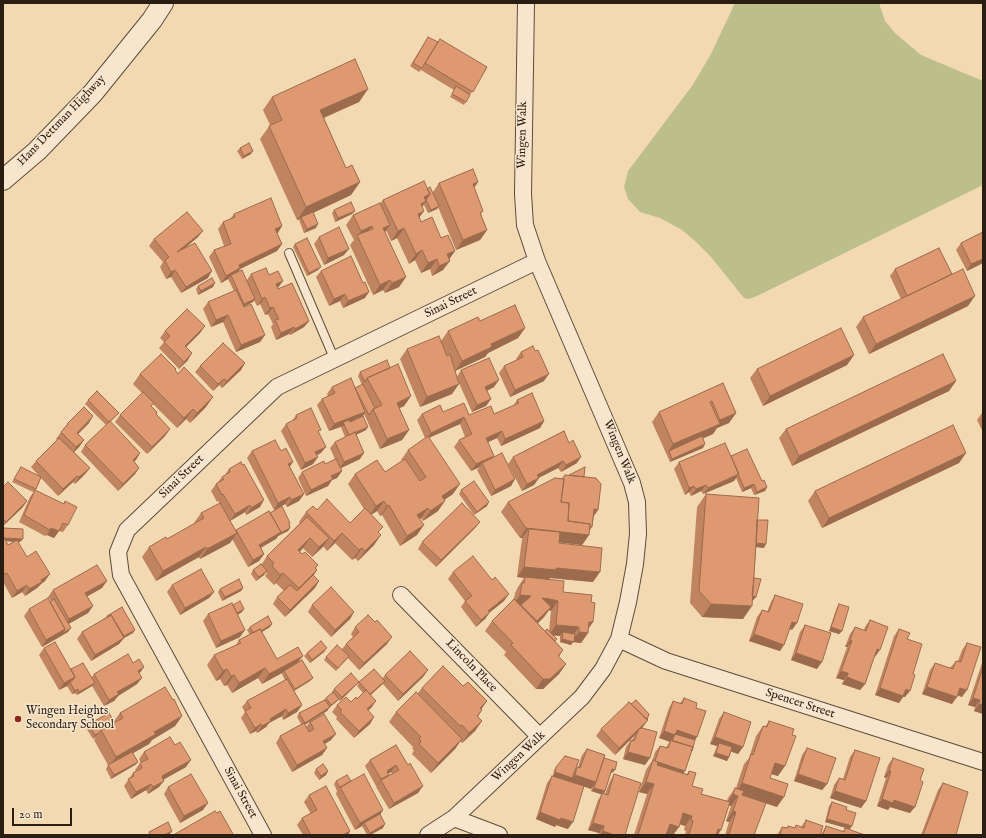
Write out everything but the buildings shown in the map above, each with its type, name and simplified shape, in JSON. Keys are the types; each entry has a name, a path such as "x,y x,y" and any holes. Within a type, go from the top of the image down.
{"street":[{"name":"Hans Dettman Highway","path":"3,180 37,151 92,94 152,20 162,3"},
{"name":"Wingen Walk","path":"428,835 454,818 582,698 603,669 618,640 628,602 635,564 638,534 637,502 624,462 537,261 524,225 526,3"},
{"name":"Sinai Street","path":"263,835 121,575 118,552 127,530 277,387 334,358 537,261"},
{"name":"Lincoln Place","path":"401,595 540,737"},
{"name":"Spencer Street","path":"618,640 666,661 983,762"},
{"path":"454,818 499,835"}],"lane":[{"path":"289,252 334,358"}],"green space":[{"path":"735,3 879,3 885,21 895,33 921,55 983,81 983,185 757,296 749,299 744,298 711,257 695,241 682,230 660,218 640,212 628,199 624,187 628,171 692,86 711,54"}],"place":[{"name":"Wingen Heights Secondary School","path":"18,719"}]}
